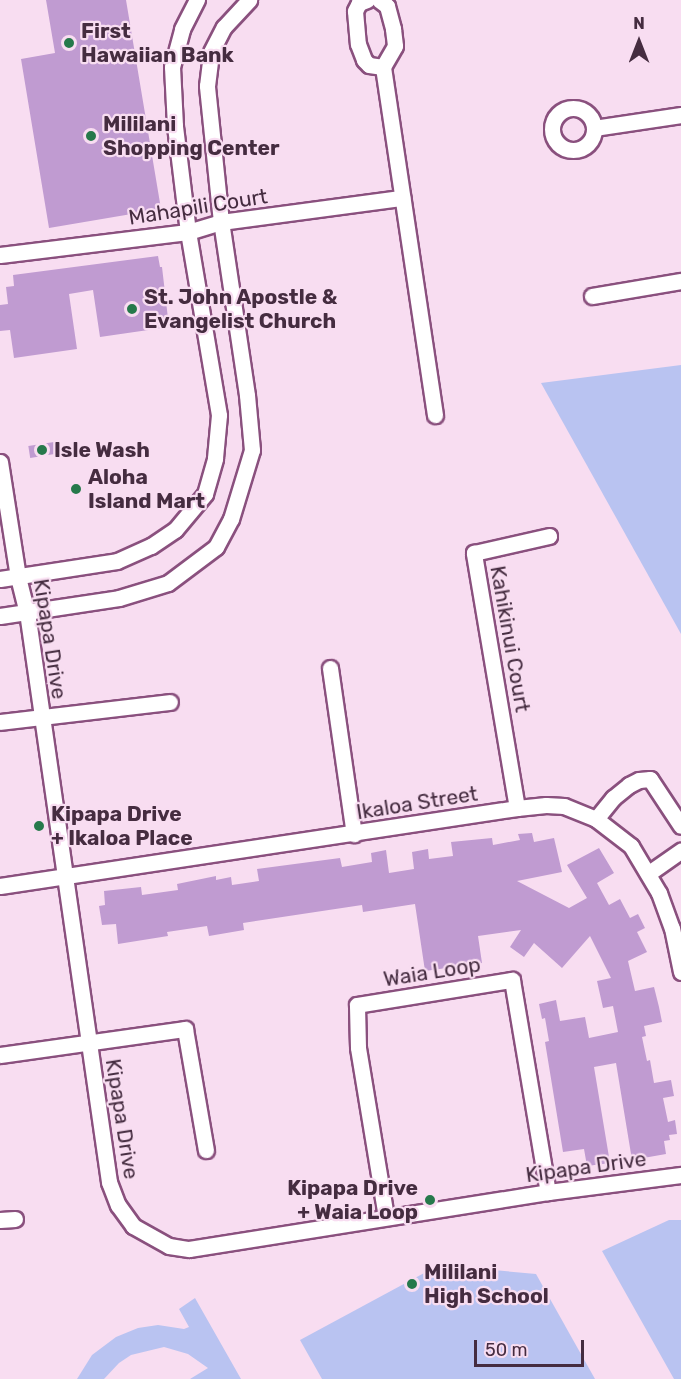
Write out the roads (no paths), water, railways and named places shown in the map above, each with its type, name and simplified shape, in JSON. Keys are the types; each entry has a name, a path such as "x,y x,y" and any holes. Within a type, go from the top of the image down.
{"street":[{"path":"0,579 117,561 151,546 176,530 205,494 215,458 219,415 188,232 175,126 172,67 182,29 197,0"},
{"path":"0,616 119,598 168,583 216,547 231,519 244,483 252,450 247,395 221,222 207,86 211,52 224,27 249,0"},
{"path":"367,0 359,3 355,11 358,44 369,66 383,67"},
{"path":"379,0 387,6 395,45 383,67 435,415"},
{"path":"594,128 681,115"},
{"name":"Mahapili Court","path":"0,255 188,232 221,222 402,198"},
{"path":"592,296 681,281"},
{"name":"Kipapa Drive","path":"0,462 18,577 27,612 109,1182 118,1205 133,1226 169,1246 189,1250 548,1192 681,1175"},
{"name":"Kahikinui Court","path":"517,808 474,553 549,536"},
{"path":"330,668 354,834"},
{"path":"0,722 170,702"},
{"path":"597,819 613,798 639,780 650,778 681,826"},
{"name":"Ikaloa Street","path":"0,886 517,808 564,806 597,819 631,846 649,873 672,928 681,972"},
{"path":"649,873 681,851"},
{"name":"Waia Loop","path":"386,1217 358,1047 357,1005 512,980 548,1192"},
{"path":"0,1055 185,1029 206,1150"}],"place":[{"name":"First Hawaiian Bank","path":"69,43"},
{"name":"Mililani Shopping Center","path":"91,136"},
{"name":"St. John Apostle & Evangelist Church","path":"132,309"},
{"name":"Isle Wash","path":"42,450"},
{"name":"Aloha Island Mart","path":"76,489"},
{"name":"Kipapa Drive + Ikaloa Place","path":"39,826"},
{"name":"Kipapa Drive + Waia Loop","path":"430,1200"},
{"name":"Mililani High School","path":"412,1284"}]}
